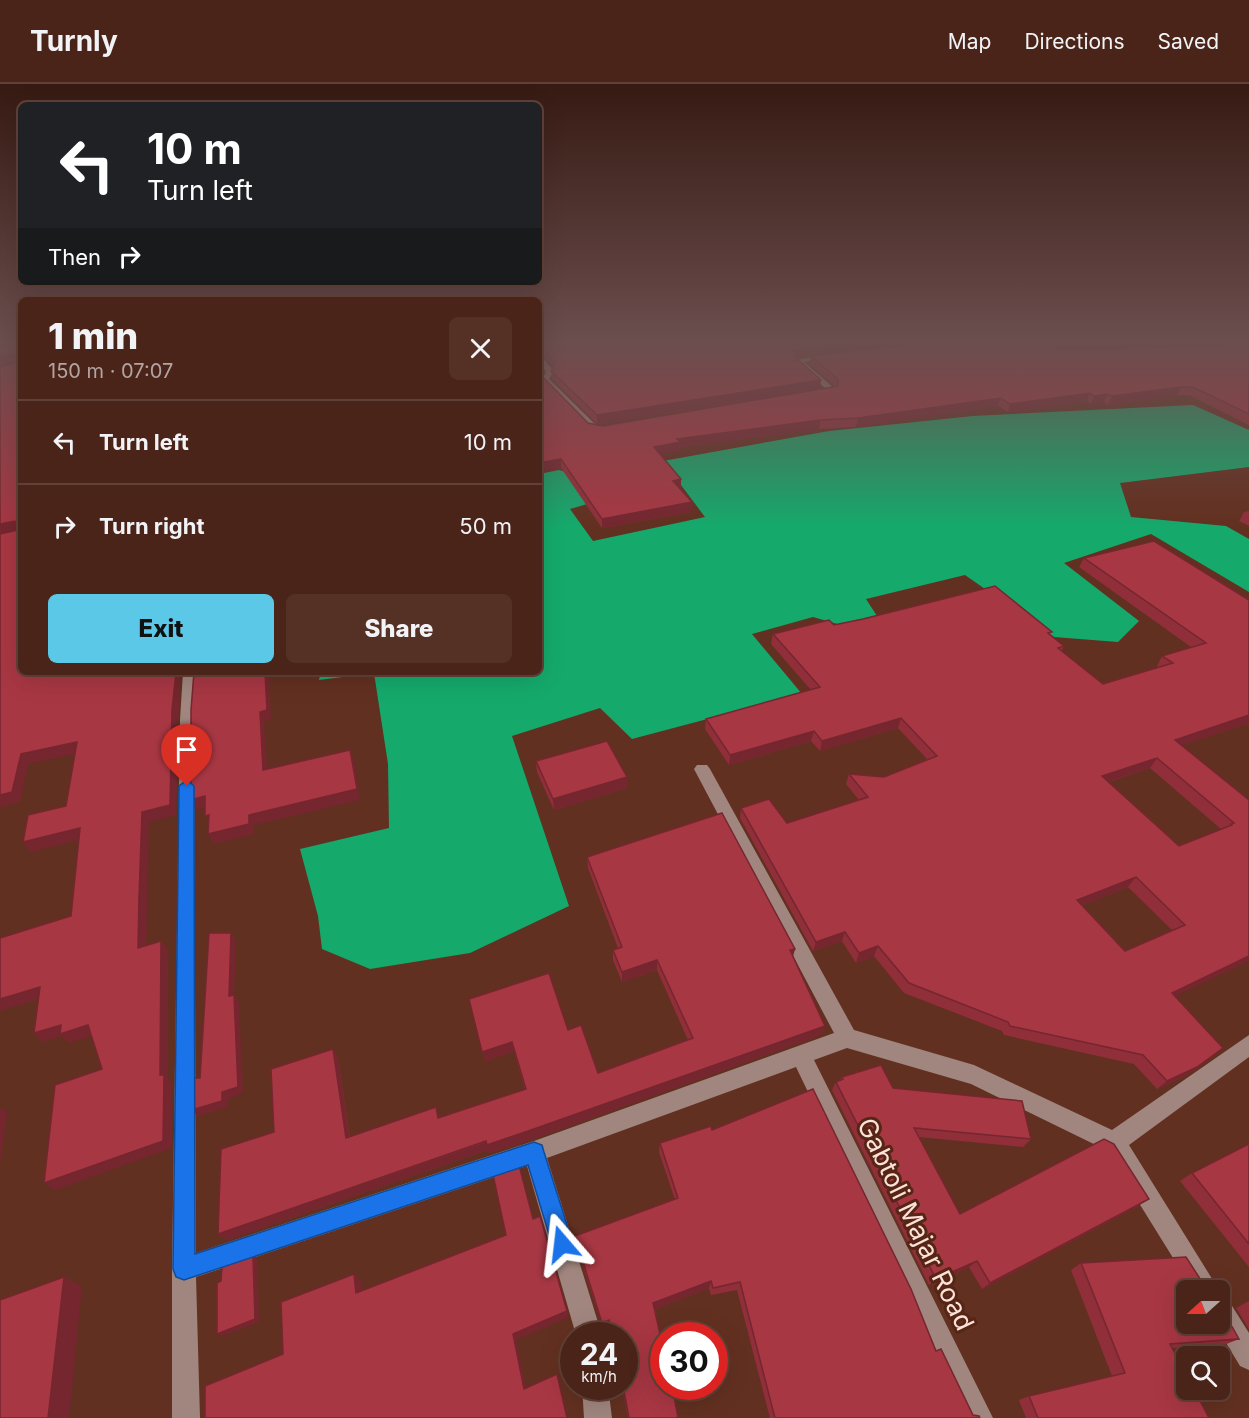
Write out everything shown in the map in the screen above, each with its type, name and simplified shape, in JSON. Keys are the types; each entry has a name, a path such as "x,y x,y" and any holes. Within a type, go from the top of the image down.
{"street":[{"path":"567,403 593,428 614,427"},
{"path":"186,1418 184,1269 187,720 190,675"},
{"path":"702,769 847,1038"},
{"path":"184,1269 534,1152 847,1038 974,1075 1114,1142 1201,1280"},
{"path":"1114,1142 1249,1045"},
{"name":"Gabtoli Majar Road","path":"801,1056 979,1418"},
{"path":"534,1152 585,1322"},
{"path":"1230,1326 1249,1357"},
{"path":"596,1400 598,1418"}],"shaded area":[{"path":"1193,405 1249,430 1249,467 1120,483 1131,517 1226,526 1249,539 1249,592 1151,534 1064,563 1139,621 1118,642 1054,637 965,575 866,599 877,616 841,625 813,617 752,634 802,694 632,739 600,708 512,736 569,906 470,953 370,969 322,949 318,916 300,849 389,828 388,764 374,675 542,675 542,473 559,470 597,481 615,496 570,509 593,541 705,517 663,461 829,431 973,416"},
{"path":"320,675 358,675 319,680"}],"building":[{"path":"0,403 18,403 18,530 15,521 0,524"},
{"path":"542,403 569,403 588,423 603,426 737,403 963,403 677,439 681,442 654,447 681,479 673,481 692,502 602,519 561,459 542,462"},
{"path":"585,403 672,403 597,415"},
{"path":"1227,403 1249,403 1249,414"},
{"path":"18,530 18,675 176,675 172,710 170,805 142,812 139,898 138,948 161,941 160,1075 164,1075 163,1141 44,1183 55,1085 102,1069 88,1025 60,1034 61,1025 34,1033 40,987 0,999 0,938 71,916 80,828 23,842 28,815 66,806 77,742 21,754 12,792 0,795 0,534"},
{"path":"1154,541 1249,600 1249,715 1175,740 1249,800 1249,956 1172,993 1223,1048 1197,1067 1167,1081 1143,1055 1010,1026 1008,1022 909,983 878,946 859,953 845,932 816,942 741,808 769,799 787,823 868,797 849,774 884,777 937,756 901,718 822,741 814,731 730,755 706,719 820,687 773,634 829,620 834,625 863,619 995,586 1052,632 1048,633 1064,646 1058,648 1103,684 1173,663 1162,656 1206,643 1084,558","holes":["1157,758 1234,823 1179,846 1102,776","1136,877 1185,925 1125,951 1077,900"]},
{"path":"194,675 265,675 267,710 260,712 263,770 350,750 357,789 249,815 249,824 208,834 209,815 205,816 205,796 191,800 191,710"},
{"path":"607,741 627,777 553,799 536,761"},
{"path":"722,813 795,949 790,950 825,1026 531,1130 487,1145 486,1141 218,1234 221,1149 274,1132 271,1069 333,1049 346,1138 436,1107 438,1118 526,1089 512,1042 482,1052 469,999 549,973 568,1030 581,1025 598,1073 693,1038 657,960 622,972 613,950 622,947 587,857"},
{"path":"209,933 231,933 229,996 234,995 238,1087 222,1092 222,1101 192,1110 192,1078 200,1078"},
{"path":"881,1065 893,1088 1022,1101 1031,1139 914,1128 960,1214 1104,1139 1114,1144 1149,1199 990,1283 977,1261 936,1279 836,1082 843,1079 842,1077"},
{"path":"813,1089 911,1289 936,1351 941,1349 973,1415 980,1418 775,1418 740,1282 713,1288 711,1281 653,1303 657,1322 650,1322 650,1400 675,1400 678,1417 629,1418 626,1400 638,1400 638,1322 610,1322 609,1320 602,1322 575,1236 678,1198 660,1143 711,1126 712,1130"},
{"path":"1249,1144 1249,1244 1192,1173"},
{"path":"518,1161 533,1219 540,1216 567,1311 513,1334 524,1389 557,1374 560,1400 563,1400 567,1418 205,1418 205,1386 283,1354 281,1302 354,1274 356,1293 506,1235 492,1170"},
{"path":"253,1256 255,1319 217,1334 217,1283 221,1281 222,1266"},
{"path":"1186,1257 1201,1280 1176,1280 1176,1334 1230,1334 1230,1323 1239,1339 1170,1344 1176,1356 1176,1400 1200,1400 1209,1418 1038,1418 1029,1396 1125,1373 1081,1263"},
{"path":"64,1277 48,1418 0,1418 0,1300"}],"route":[{"path":"187,786 184,1269 534,1152 562,1244"}]}
